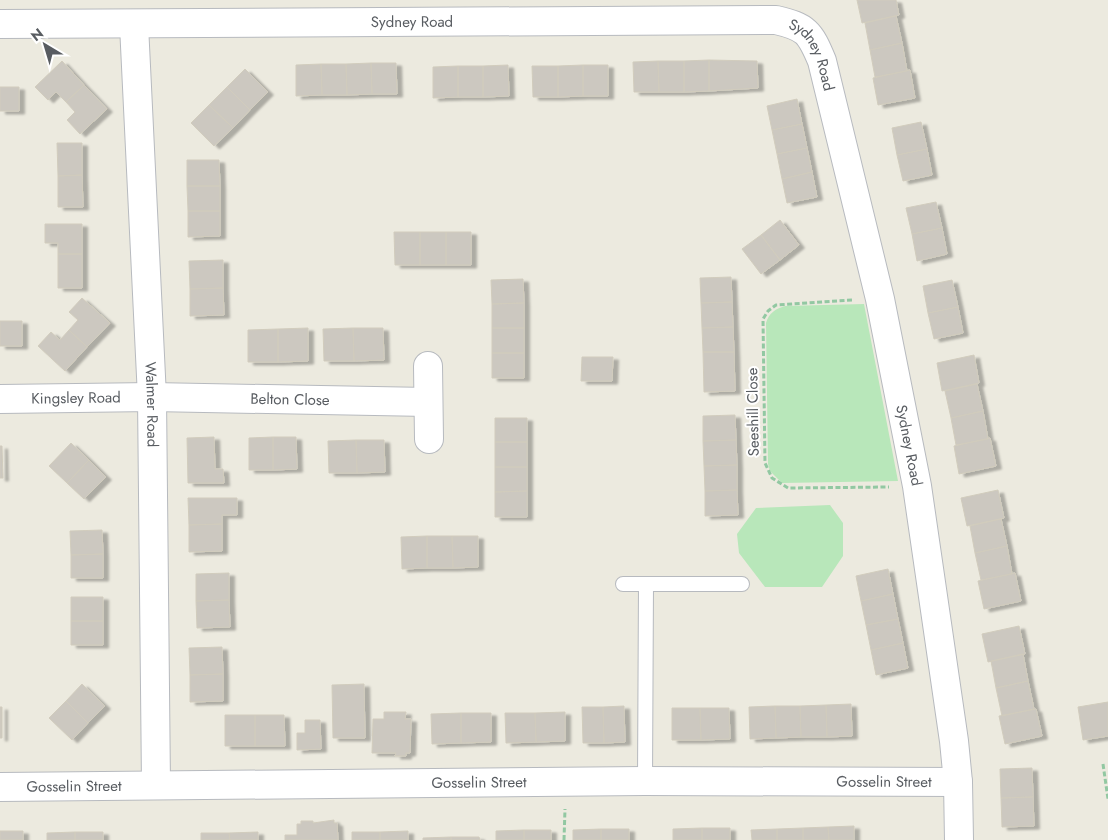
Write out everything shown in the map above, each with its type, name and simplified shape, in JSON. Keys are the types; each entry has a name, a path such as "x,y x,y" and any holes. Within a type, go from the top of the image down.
{"street":[{"name":"Sydney Road","path":"0,24 134,25 776,20 799,26 814,42 822,61 880,299 917,486 954,741 958,782 959,840"},
{"name":"Walmer Road","path":"134,25 152,397 156,785"},
{"path":"428,366 429,439"},
{"name":"Kingsley Road","path":"0,399 152,397"},
{"name":"Belton Close","path":"152,397 428,402"},
{"name":"Gosselin Street","path":"0,787 646,780 958,782"}],"lane":[{"path":"623,584 742,584"},
{"path":"646,584 646,780"}],"path":[{"name":"Seeshill Close","path":"880,299 790,303 776,306 768,311 763,319 765,463 772,478 788,488 917,486"},
{"path":"1102,764 1108,799"}],"green space":[{"path":"864,304 898,481 782,483 770,471 768,464 767,320 773,312 785,306"},
{"path":"830,505 843,523 843,556 822,587 765,587 739,553 737,534 756,508"}],"building":[{"path":"857,0 896,0 899,15 862,23"},
{"path":"896,16 902,43 870,50 865,23"},
{"path":"902,43 907,71 875,77 870,50"},
{"path":"709,60 757,61 758,88 709,91"},
{"path":"709,60 709,91 684,92 684,61"},
{"path":"62,61 84,85 66,102 56,92 48,100 35,87"},
{"path":"658,61 684,61 684,92 659,92"},
{"path":"658,61 659,92 634,92 633,62"},
{"path":"371,63 396,63 397,94 372,94"},
{"path":"371,63 372,94 347,95 346,64"},
{"path":"321,64 346,64 347,95 322,95"},
{"path":"321,64 322,95 296,96 296,65"},
{"path":"508,65 509,96 483,97 483,66"},
{"path":"583,65 583,96 558,97 558,66"},
{"path":"583,65 608,65 608,96 583,96"},
{"path":"458,66 458,97 433,98 433,67"},
{"path":"458,66 483,66 483,97 458,97"},
{"path":"532,66 558,66 558,97 533,97"},
{"path":"245,69 268,92 250,110 227,87"},
{"path":"910,70 915,98 878,105 873,78"},
{"path":"84,85 107,109 80,134 67,120 75,112 66,102"},
{"path":"0,87 19,87 19,111 0,111"},
{"path":"227,87 250,110 233,128 209,105"},
{"path":"797,99 802,124 772,130 767,106"},
{"path":"209,105 233,128 214,146 191,123"},
{"path":"921,122 927,149 897,155 892,128"},
{"path":"802,124 807,148 777,154 772,130"},
{"path":"57,143 82,143 82,175 58,176"},
{"path":"807,148 812,172 782,179 777,154"},
{"path":"927,149 932,175 903,181 897,155"},
{"path":"187,160 219,160 220,186 187,186"},
{"path":"812,172 817,197 787,203 782,179"},
{"path":"82,175 83,207 58,207 58,176"},
{"path":"187,186 220,186 220,211 188,211"},
{"path":"936,202 942,228 912,234 906,208"},
{"path":"188,211 220,211 220,236 188,237"},
{"path":"780,220 799,245 780,260 761,235"},
{"path":"45,224 82,224 82,254 58,254 58,243 45,243"},
{"path":"942,228 947,254 917,261 912,234"},
{"path":"394,232 420,232 420,265 395,265"},
{"path":"420,232 446,232 446,265 420,265"},
{"path":"446,232 471,232 471,265 446,265"},
{"path":"761,235 780,260 761,274 742,249"},
{"path":"58,254 82,254 82,288 58,288"},
{"path":"223,260 223,288 190,289 189,261"},
{"path":"731,277 732,302 701,303 700,278"},
{"path":"523,279 524,303 492,304 491,280"},
{"path":"952,280 958,307 928,313 923,286"},
{"path":"223,288 224,315 190,316 190,289"},
{"path":"82,298 110,323 87,347 69,330 78,320 69,312"},
{"path":"732,302 733,327 702,328 701,303"},
{"path":"524,303 524,328 492,328 492,304"},
{"path":"958,307 963,333 934,339 928,313"},
{"path":"0,321 22,321 22,346 0,346"},
{"path":"733,327 734,352 703,352 702,328"},
{"path":"308,328 308,361 278,362 278,329"},
{"path":"353,328 383,328 384,360 354,361"},
{"path":"353,328 354,361 324,361 323,329"},
{"path":"492,328 524,328 524,353 492,353"},
{"path":"278,329 278,362 248,362 248,330"},
{"path":"69,330 87,347 65,371 38,346 51,332 60,340"},
{"path":"703,352 734,352 735,391 704,392"},
{"path":"492,353 524,353 524,378 492,378"},
{"path":"974,355 979,383 942,391 937,363"},
{"path":"582,357 613,357 612,381 581,381"},
{"path":"977,384 983,411 951,418 945,391"},
{"path":"983,411 988,439 956,445 951,418"},
{"path":"735,415 736,440 703,441 703,416"},
{"path":"495,418 527,418 527,442 495,442"},
{"path":"214,437 215,469 223,469 224,483 188,483 187,438"},
{"path":"273,437 296,437 297,469 273,470"},
{"path":"273,437 273,470 249,470 249,438"},
{"path":"990,438 996,466 959,474 954,446"},
{"path":"356,440 384,440 385,472 357,473"},
{"path":"356,440 357,473 329,473 328,441"},
{"path":"736,440 737,465 704,466 703,441"},
{"path":"495,442 527,442 527,467 495,467"},
{"path":"71,443 89,460 67,483 49,466"},
{"path":"0,446 2,446 3,478 0,478"},
{"path":"89,460 106,477 84,499 67,483"},
{"path":"737,465 737,490 705,491 704,466"},
{"path":"495,467 527,467 527,491 495,492"},
{"path":"737,490 738,515 705,516 705,491"},
{"path":"998,490 1004,518 967,526 961,498"},
{"path":"527,491 527,517 495,517 495,492"},
{"path":"188,498 237,498 237,515 222,515 222,524 189,525"},
{"path":"1001,519 1007,546 975,553 970,526"},
{"path":"222,524 222,551 189,552 189,525"},
{"path":"102,530 103,554 71,555 70,531"},
{"path":"427,536 452,536 453,568 427,568"},
{"path":"427,536 427,568 402,569 401,537"},
{"path":"452,536 478,536 478,567 453,568"},
{"path":"1007,546 1012,574 981,580 975,553"},
{"path":"103,554 103,578 71,578 71,555"},
{"path":"888,569 893,594 861,601 856,576"},
{"path":"229,573 229,600 196,601 196,574"},
{"path":"1015,573 1021,601 984,609 978,581"},
{"path":"893,594 898,619 866,625 861,601"},
{"path":"71,597 103,597 103,621 71,621"},
{"path":"229,600 230,627 197,628 196,601"},
{"path":"898,619 903,643 871,650 866,625"},
{"path":"71,621 103,621 103,645 71,645"},
{"path":"1019,626 1025,654 988,662 982,634"},
{"path":"903,643 908,668 876,675 871,650"},
{"path":"222,647 223,674 190,675 189,648"},
{"path":"1023,654 1028,681 996,688 991,661"},
{"path":"223,674 223,701 190,702 190,675"},
{"path":"1028,681 1034,709 1002,716 996,688"},
{"path":"82,684 105,706 88,723 66,701"},
{"path":"364,684 365,738 333,738 332,685"},
{"path":"66,701 88,723 72,740 49,718"},
{"path":"1108,702 1108,736 1083,740 1078,707"},
{"path":"851,704 852,736 827,737 826,705"},
{"path":"826,705 827,737 801,737 800,706"},
{"path":"624,706 625,742 604,743 603,707"},
{"path":"775,706 800,706 801,737 776,738"},
{"path":"775,706 776,738 750,739 749,707"},
{"path":"0,707 2,707 2,738 0,738"},
{"path":"582,707 603,707 604,743 583,743"},
{"path":"672,708 700,708 701,740 672,740"},
{"path":"700,708 729,708 730,739 701,740"},
{"path":"1036,709 1042,736 1005,744 999,716"},
{"path":"384,712 406,712 405,719 411,719 410,753 406,753 406,756 395,756 396,753 372,753 373,719 384,719"},
{"path":"565,712 565,741 536,742 535,713"},
{"path":"461,713 491,713 491,742 461,743"},
{"path":"461,713 461,743 432,744 431,714"},
{"path":"505,713 535,713 536,742 506,743"},
{"path":"225,715 255,715 255,746 225,746"},
{"path":"255,715 284,715 285,746 255,746"},
{"path":"305,720 320,720 321,749 297,750 297,733 305,733"},
{"path":"1032,768 1033,797 1001,798 1000,769"},
{"path":"1033,797 1034,826 1002,827 1001,798"},
{"path":"334,820 334,823 337,823 338,840 285,840 285,835 297,835 297,824 301,824 301,821 313,821 313,823"},
{"path":"854,826 854,840 829,840 828,827"},
{"path":"828,827 829,840 803,840 803,828"},
{"path":"702,828 730,828 730,840 702,840"},
{"path":"702,828 702,840 673,840 673,829"},
{"path":"803,828 803,840 777,840 777,829"},
{"path":"601,829 629,829 629,840 601,840"},
{"path":"601,829 601,840 573,840 573,830"},
{"path":"777,829 777,840 752,840 751,830"},
{"path":"524,830 551,830 551,840 524,840"},
{"path":"524,830 524,840 496,840 496,831"},
{"path":"0,831 23,831 23,840 0,840"},
{"path":"408,831 408,840 380,840 380,832"},
{"path":"75,832 103,832 103,840 75,840"},
{"path":"75,832 75,840 47,840 47,833"},
{"path":"258,832 258,840 230,840 229,833"},
{"path":"352,832 380,832 380,840 352,840"},
{"path":"201,833 229,833 230,840 201,840"},
{"path":"451,837 479,837 480,840 451,840"},
{"path":"451,837 451,840 423,840 423,838"}]}
